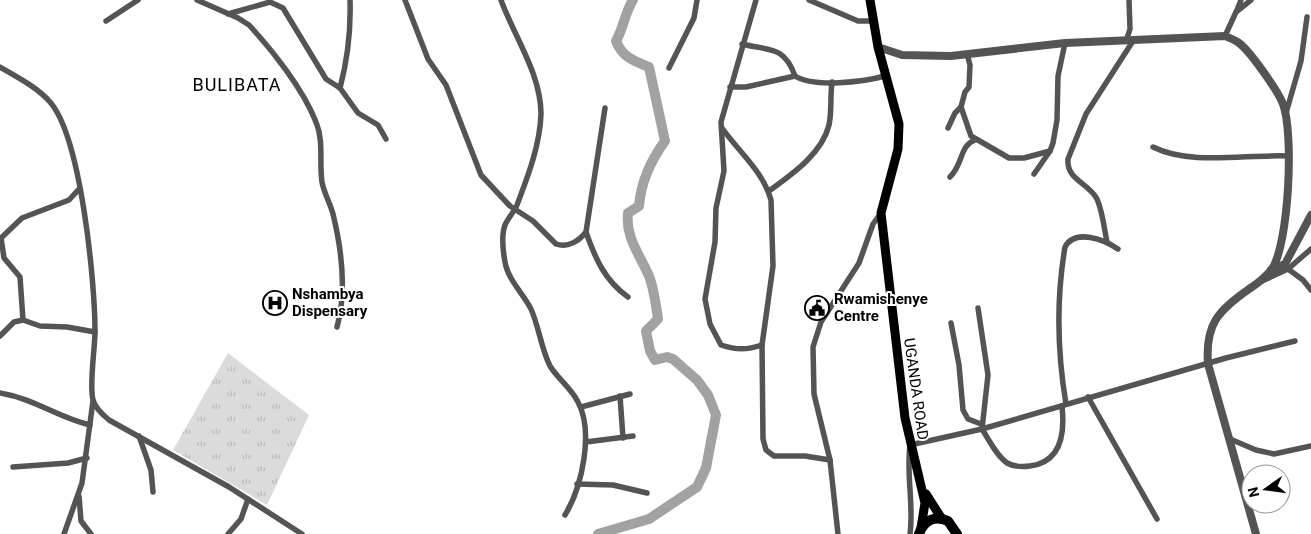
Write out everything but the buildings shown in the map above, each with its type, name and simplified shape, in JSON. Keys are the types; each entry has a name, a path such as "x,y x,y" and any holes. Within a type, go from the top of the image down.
{"highway":[{"path":"920,531 930,520 942,519 953,526 957,533"}],"main road":[{"name":"UGANDA ROAD","path":"870,0 878,47 900,134 882,213 885,263 905,418 910,446 922,487 925,509 920,531"},
{"name":"UGANDA ROAD","path":"922,487 942,519"}],"street":[{"path":"106,21 138,0"},
{"path":"197,0 245,22 257,34 298,89 316,122 321,137 322,183 333,214 343,279 344,296 337,327"},
{"path":"340,88 348,54 350,0"},
{"path":"405,0 428,58 446,85 477,168 492,188 510,206 516,208 533,221 556,244 561,245 574,242 586,232"},
{"path":"501,0 532,73 540,102 541,116 534,155 516,208 504,229 505,264 510,276 530,307 550,364 581,407 586,442 577,484 565,515"},
{"path":"669,68 694,18 697,0"},
{"path":"756,0 724,106 722,128 724,171 716,208 715,242 705,299 710,324 721,345 733,349 748,350 762,345"},
{"path":"809,0 858,21 874,22"},
{"path":"1106,242 1096,197 1071,175 1067,166 1083,119 1130,41 1129,0"},
{"path":"1225,36 1242,0"},
{"path":"1236,12 1251,0"},
{"path":"228,14 270,2 283,8 326,79 340,88 358,113 378,125 386,139"},
{"path":"1271,270 1282,240 1288,156 1286,113 1301,61 1307,18"},
{"path":"878,47 902,55 951,56 1065,43 1225,36 1239,43 1262,71 1277,92 1286,113"},
{"path":"1034,174 1050,151 1057,120 1058,76 1065,43"},
{"path":"742,44 780,54 790,62 795,76"},
{"path":"948,128 955,113 961,107 965,92 969,87 970,65 967,54"},
{"path":"0,67 40,92 55,109 68,140 79,189 92,270 95,332 93,401 87,458 79,494 81,521 91,534"},
{"path":"730,87 746,87 795,76 804,80 832,82 859,81 885,76"},
{"path":"768,191 805,162 824,137 830,116 832,82"},
{"path":"961,107 969,132 975,140 1010,158 1017,159 1050,151"},
{"path":"605,108 586,232 603,272 612,284 628,297"},
{"path":"722,128 754,168 768,191 773,220 773,266 762,345 763,439 766,450 774,456 805,456 830,460"},
{"path":"950,177 960,166 965,147 975,140"},
{"path":"1153,147 1170,154 1185,157 1288,156"},
{"path":"23,320 20,277 4,258 0,238 22,218 69,200 79,189"},
{"path":"838,534 830,460 814,394 815,336 824,316 859,263 873,224 882,213"},
{"path":"1256,534 1208,364 1208,337 1218,314 1258,283 1271,270 1285,264 1311,214"},
{"path":"950,323 959,365 963,410 968,418 981,426 1007,462 1015,467 1042,464 1057,450 1064,420 1057,312 1065,247 1068,242 1075,238 1088,237 1106,242 1118,249"},
{"path":"1258,283 1288,269 1311,249"},
{"path":"1288,269 1304,280 1311,290"},
{"path":"978,308 988,375 981,426"},
{"path":"0,336 14,322 23,320 40,326 67,327 95,332"},
{"path":"910,534 913,508 908,472 910,446 1296,341"},
{"path":"0,393 21,396 69,419 90,425"},
{"path":"581,407 630,394"},
{"path":"620,396 623,438"},
{"path":"1088,397 1157,520"},
{"path":"93,401 99,410 110,420 248,499 302,534"},
{"path":"139,436 152,470 153,492"},
{"path":"586,442 633,436"},
{"path":"1230,439 1256,450 1274,454 1311,446"},
{"path":"13,467 68,463 87,458"},
{"path":"577,484 613,485 647,494"},
{"path":"64,534 71,508 79,494"},
{"path":"228,534 241,519 248,499"}],"green space":[{"path":"228,353 309,415 267,505 173,450"}],"waterway":[{"path":"598,534 649,519 697,487 706,468 716,415 708,395 697,380 673,359 667,357 655,360 650,351 646,331 658,319 654,292 649,276 631,238 628,213 639,206 642,188 648,172 655,156 665,141 649,67 625,55 616,41 633,0"}],"place":[{"name":"Nshambya Dispensary","path":"275,303"},
{"name":"Rwamishenye Centre","path":"817,308"}],"district":[{"name":"BULIBATA","path":"237,85"}]}
